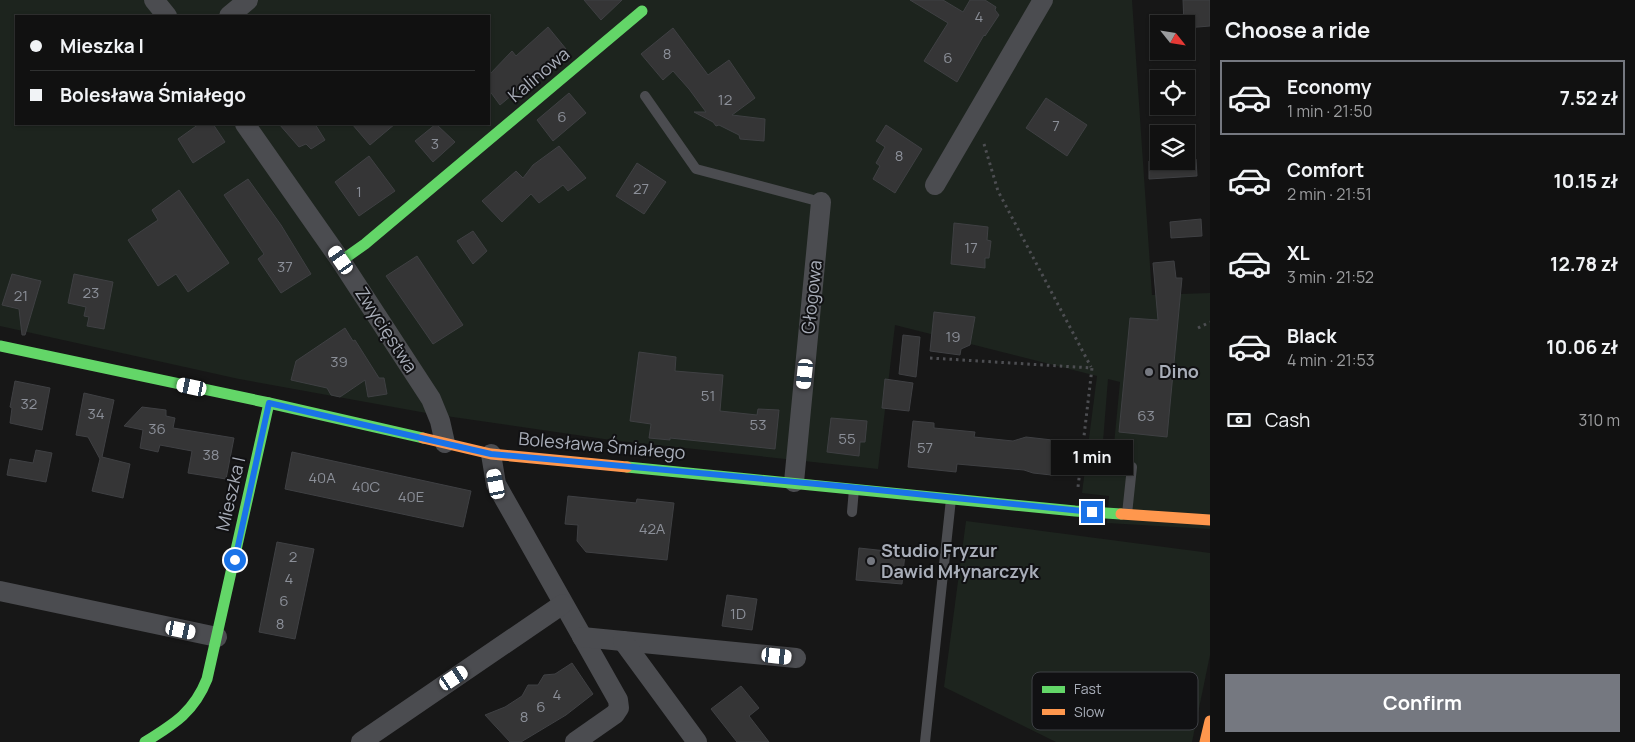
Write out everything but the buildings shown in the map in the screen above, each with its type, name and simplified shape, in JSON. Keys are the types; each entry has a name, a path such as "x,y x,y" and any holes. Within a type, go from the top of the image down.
{"street":[{"path":"154,0 166,15"},
{"path":"230,15 248,0"},
{"path":"935,185 1043,0"},
{"name":"Kalinowa","path":"341,260 365,244 642,11"},
{"name":"Zwycięstwa","path":"246,125 341,260 431,399 440,420 446,443"},
{"name":"Głogowa","path":"794,482 821,202"},
{"name":"Bolesława Śmiałego","path":"0,346 269,403 491,454 952,497 1075,511 1210,520"},
{"name":"Mieszka I","path":"145,742 187,713 201,696 208,679 269,403"},
{"path":"491,454 496,484 618,700 619,708 615,714 575,742"},
{"path":"0,591 217,637"},
{"path":"361,742 563,604"},
{"path":"582,637 796,658"},
{"path":"623,641 697,742"},
{"path":"1205,742 1210,721"}],"lane":[{"path":"645,96 696,169 821,202"},
{"path":"1127,514 1132,467"},
{"path":"852,512 854,488"},
{"path":"925,742 952,497"}],"path":[{"path":"966,131 984,143 998,191 1092,368 1075,511"},
{"path":"1198,328 1210,322"},
{"path":"930,358 1092,368"}],"shaded area":[{"path":"0,0 1132,0 1152,295 1210,293 1210,529 1107,523 1109,496 1082,493 1097,376 895,325 878,469 611,440 432,414 239,379 0,326","holes":["1108,379 1120,382 1111,476 1104,465 1102,454"]},
{"path":"966,521 1210,553 1210,655 1198,713 1198,672 1032,672 1032,730 1194,730 1192,742 1056,742 944,687"}],"traffic: fast":[{"path":"341,261 365,244 642,11"},
{"path":"0,346 423,438"},
{"path":"145,742 174,723 189,709 207,679 269,403"},
{"path":"627,467 1121,514"}],"traffic: slow":[{"path":"423,438 491,454 627,467"},
{"path":"1121,514 1210,520"},
{"path":"1205,742 1210,721"}],"place":[{"name":"Dino","path":"1149,372"},
{"name":"Studio Fryzur Dawid Młynarczyk","path":"871,561"}],"route":[{"path":"235,560 269,403 491,454 839,486 1092,512"}]}
